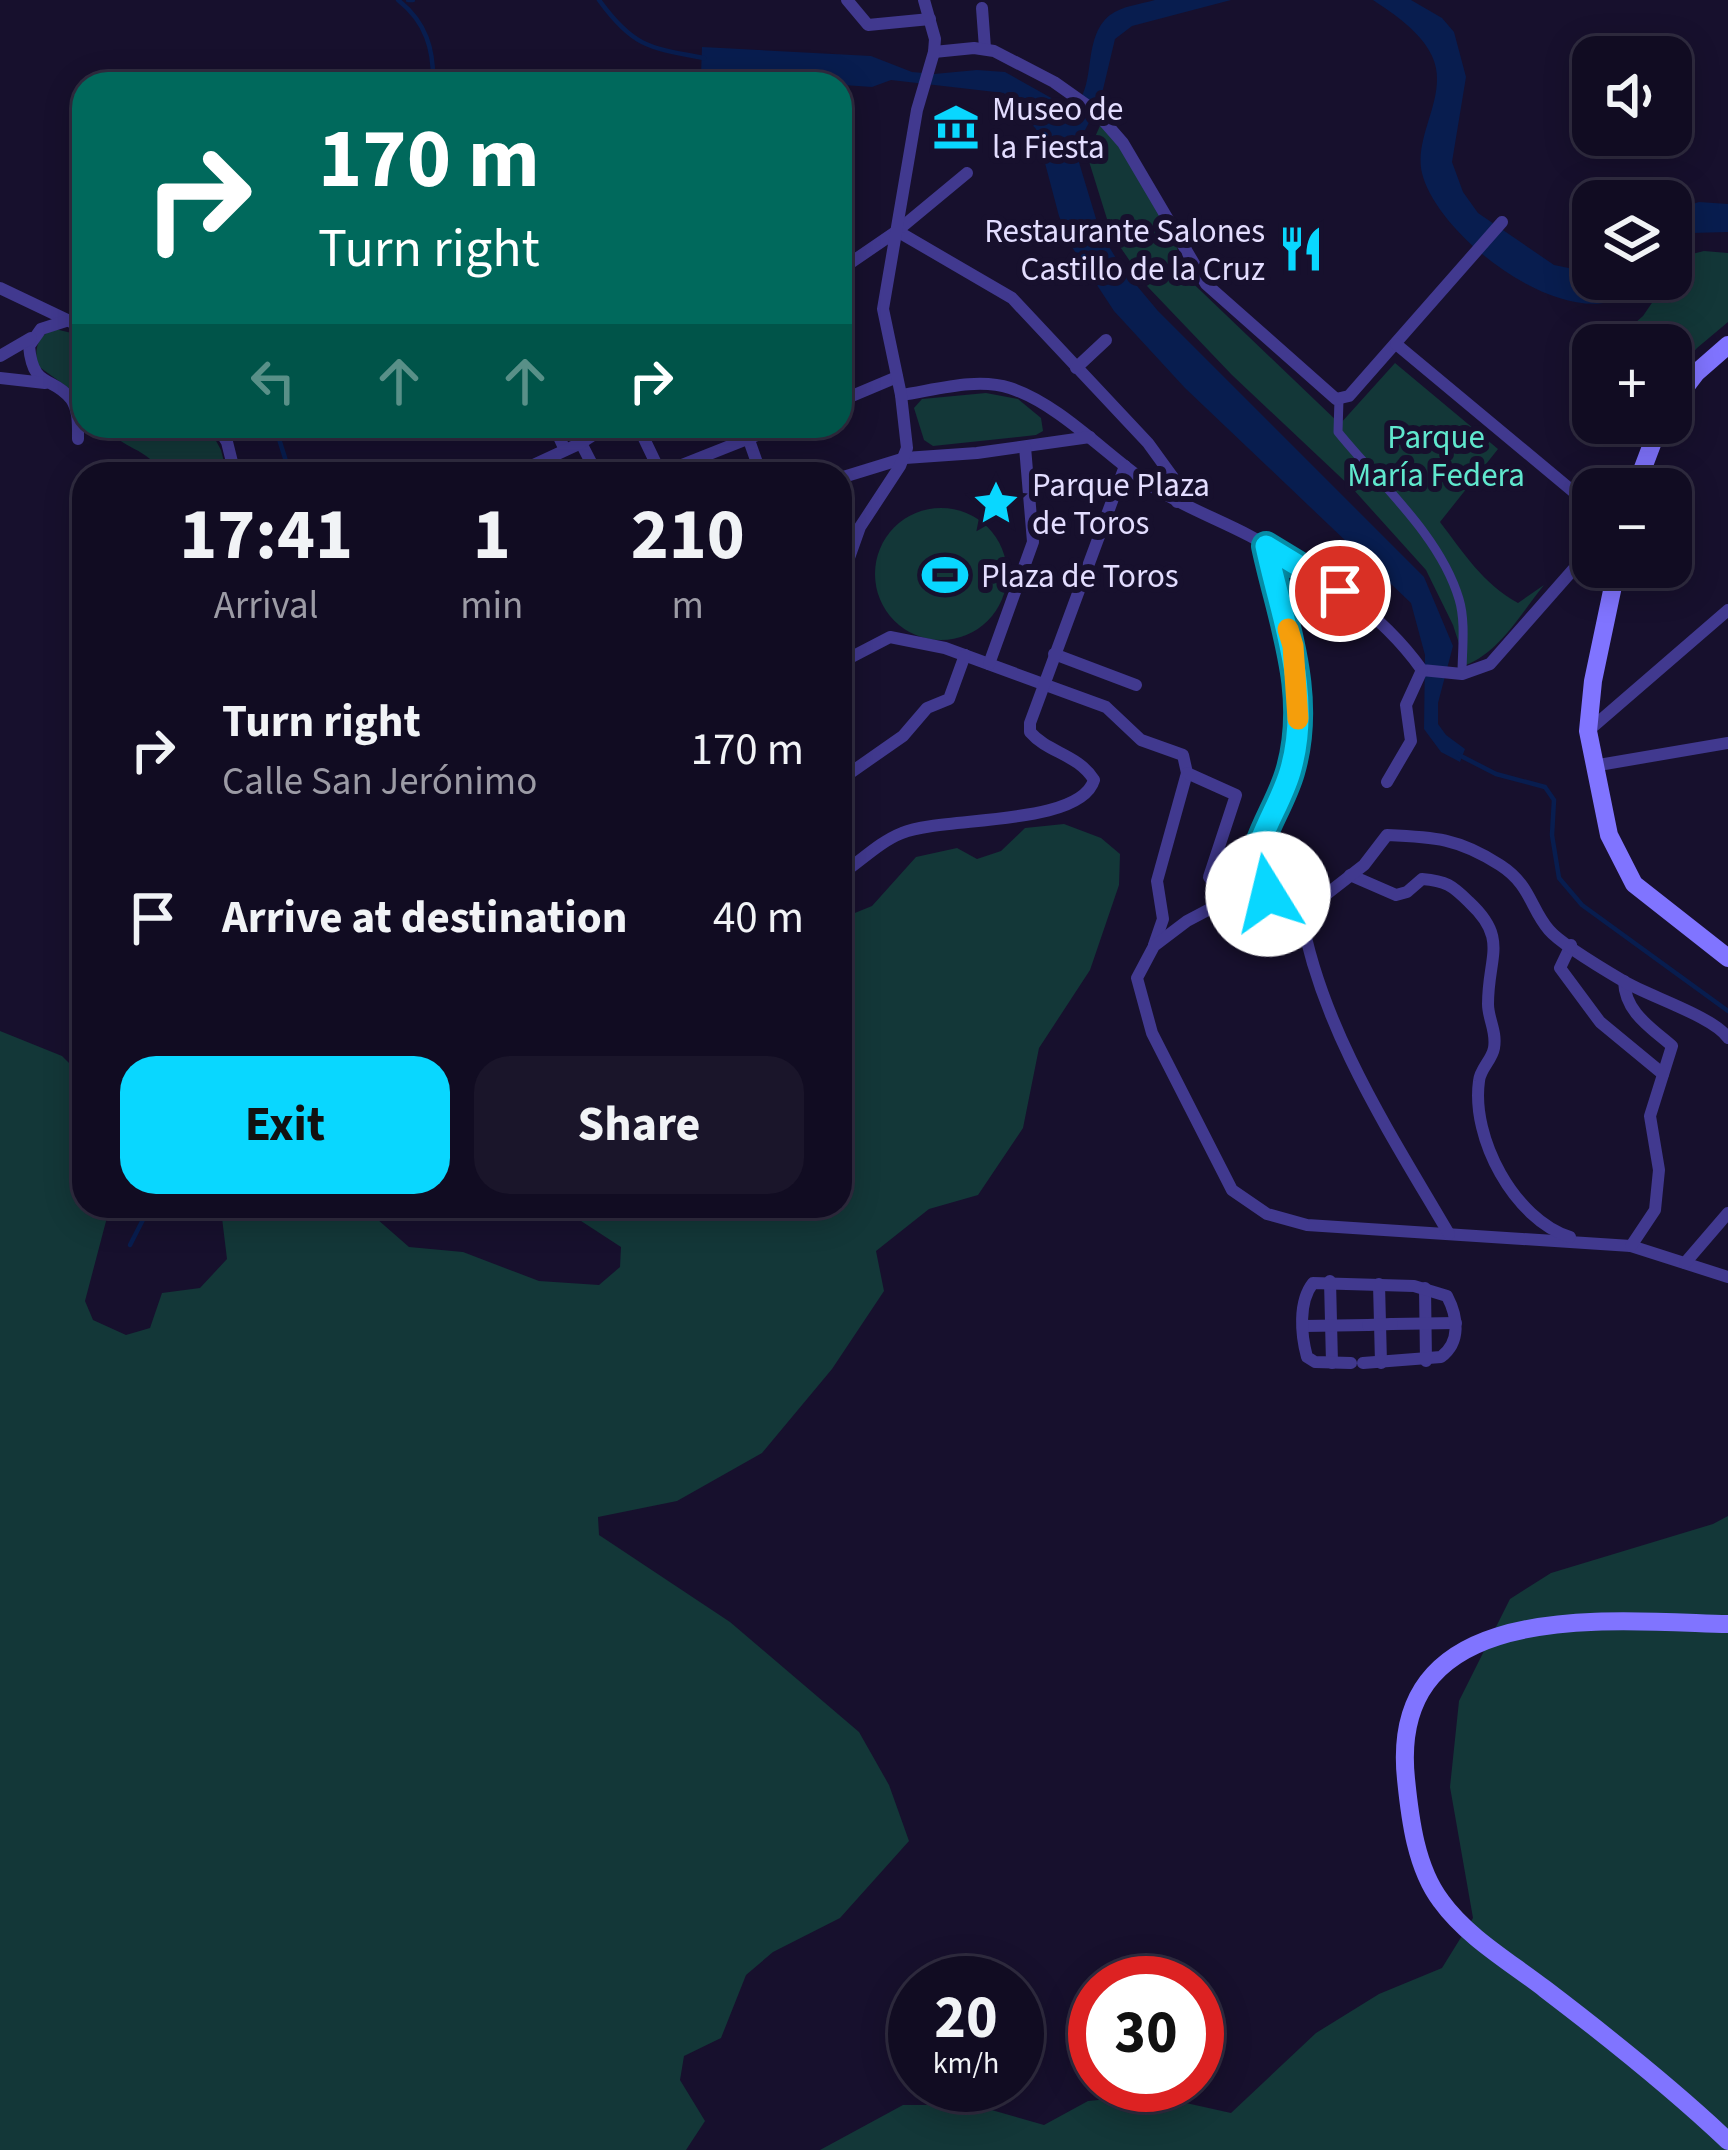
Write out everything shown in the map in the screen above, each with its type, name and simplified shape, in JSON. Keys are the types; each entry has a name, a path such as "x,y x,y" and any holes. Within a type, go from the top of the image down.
{"main road":[{"path":"1692,378 1727,346"},
{"path":"1613,588 1588,731 1609,835 1634,884 1728,958"},
{"path":"1728,1624 1551,1626 1480,1641 1446,1660 1424,1686 1406,1725 1404,1753 1417,1844 1439,1900 1474,1934 1656,2076 1728,2141"}],"street":[{"path":"847,0 868,25 930,19"},
{"path":"852,549 860,527 904,458 907,435 902,395 883,309 923,83 934,52 924,0"},
{"path":"982,8 985,48"},
{"path":"934,52 985,48 1066,89 1103,118 1123,143 1206,284 1340,399"},
{"path":"852,262 967,173"},
{"path":"1462,674 1460,601 1440,558 1338,432 1340,399 1396,344 1502,222"},
{"path":"897,231 1012,298 1148,443 1185,494 1177,502"},
{"path":"0,288 72,322"},
{"path":"0,356 41,329 69,320"},
{"path":"32,337 32,366 72,402"},
{"path":"1076,368 1106,340"},
{"path":"1396,344 1572,491"},
{"path":"852,395 897,376"},
{"path":"0,377 46,383"},
{"path":"902,395 963,386 1006,386 1025,394 1177,502 1266,546 1380,619 1424,670 1462,674 1490,664 1572,577"},
{"path":"907,435 919,448 940,456"},
{"path":"852,474 904,458 1090,437"},
{"path":"560,438 565,450"},
{"path":"538,462 589,438"},
{"path":"685,462 736,438"},
{"path":"581,443 591,462"},
{"path":"989,664 1033,542 1025,447"},
{"path":"852,867 905,831 1029,815 1092,788 1094,780 1088,770 1030,732 1043,684 1126,466"},
{"path":"852,529 860,527"},
{"path":"1266,546 1293,646 1299,713 1290,772 1252,874 1258,890 1281,893 1314,883 1321,898"},
{"path":"1588,731 1728,610"},
{"path":"852,657 890,638 965,655 1106,707 1141,740 1183,755 1187,773 1157,881 1163,919 1137,979 1152,1033 1232,1190 1267,1214 1307,1225 1631,1246 1728,1277"},
{"path":"1054,654 1136,685"},
{"path":"852,771 902,736 927,708 949,699 965,655"},
{"path":"1387,782 1411,741 1406,705 1424,670"},
{"path":"1592,766 1728,743"},
{"path":"1187,773 1236,795 1209,877 1225,901"},
{"path":"1449,1234 1384,1122 1329,1013 1310,961 1301,914 1351,875 1387,835 1449,838 1503,866 1531,894 1549,930 1624,981 1688,1015 1710,1019 1728,1037"},
{"path":"1154,946 1225,901 1257,852"},
{"path":"1351,875 1396,895 1422,879 1448,881 1489,920 1494,938 1487,1010 1495,1027 1494,1053 1479,1076 1478,1125 1508,1184 1549,1230 1588,1243"},
{"path":"1571,945 1560,968 1600,1022 1663,1074"},
{"path":"1624,981 1624,998 1637,1016 1672,1046 1650,1116 1659,1170 1655,1210 1631,1246"},
{"path":"1685,1263 1728,1213"},
{"path":"1330,1281 1332,1363"},
{"path":"1312,1283 1379,1284 1425,1288 1447,1296 1456,1322 1450,1351 1426,1361 1381,1363 1316,1362 1306,1357 1305,1293 1312,1283"},
{"path":"1379,1284 1381,1363"},
{"path":"1425,1288 1426,1361"},
{"path":"1304,1326 1456,1322"}],"green space":[{"name":"Parque María Federa","path":"1103,119 1177,237 1178,269 1340,424 1395,363 1498,449 1440,522 1484,577 1518,603 1544,585 1510,630 1478,659 1466,665 1426,570 1353,489 1232,375 1147,286 1112,235 1087,155"},
{"path":"1728,253 1728,322 1692,354 1692,324 1634,324 1654,300 1692,300 1692,254"},
{"path":"55,329 72,333 72,390 38,366 38,343"},
{"path":"986,393 1018,399 1041,418 1043,431 933,446 924,440 914,408 922,399"},
{"path":"214,438 224,462 153,462 118,440"},
{"path":"941,508 966,513 988,527 1002,549 1007,574 1002,599 988,621 966,635 941,640 916,635 894,621 880,599 875,574 880,549 894,527 916,513"},
{"path":"1064,824 1101,838 1120,854 1119,885 1090,970 1039,1048 1023,1128 978,1195 929,1209 876,1251 884,1291 832,1369 762,1453 677,1501 598,1517 599,1535 730,1622 859,1732 889,1785 909,1841 840,1918 773,1952 746,1975 721,2038 684,2056 680,2080 705,2121 686,2150 0,2150 0,1031 62,1056 72,1066 72,1218 107,1218 85,1301 93,1320 126,1335 150,1328 162,1293 200,1288 227,1259 222,1218 376,1218 409,1247 463,1252 539,1281 599,1285 620,1267 621,1247 576,1218 852,1218 852,914 872,906 916,857 957,848 977,859 1001,851 1025,828"},
{"path":"1728,1516 1728,2150 820,2150 890,2112 998,2112 1044,2125 1068,2112 1231,2113 1316,2033 1379,1994 1442,1968 1473,1918 1450,1787 1459,1701 1510,1599 1551,1573"}],"water":[{"path":"1155,0 1231,0 1132,26 1115,39 1100,102 1077,145 1100,232 1158,311 1424,577 1453,646 1438,703 1438,724 1465,749 1460,762 1441,752 1424,729 1425,655 1411,603 1185,388 1114,311 1072,247 1036,129 1004,93 891,80 872,87 852,86 852,72 701,72 702,47 871,56 912,72 1005,72 1071,109 1085,89 1095,37 1120,9"},
{"path":"1373,0 1411,0 1442,18 1454,32 1466,77 1452,162 1463,192 1478,213 1554,265 1572,269 1572,300 1612,300 1597,304 1567,300 1535,289 1504,271 1451,223 1422,173 1422,144 1437,85 1436,70 1427,47"},
{"path":"1692,204 1728,204 1728,232 1692,233"}],"waterway":[{"path":"398,0 426,37 433,72"},
{"path":"408,0 413,0"},
{"path":"599,0 622,27 644,43 704,58"},
{"path":"279,438 286,462"},
{"path":"1459,755 1496,774 1545,787 1554,800 1552,835 1559,878 1582,905 1728,1011"},
{"path":"130,1245 144,1218"}],"slow traffic":[{"path":"1288,629 1298,719"}],"place":[{"name":"Museo de la Fiesta","path":"956,127"},
{"name":"Restaurante Salones Castillo de la Cruz","path":"1301,249"},
{"name":"Parque Plaza de Toros","path":"996,503"},
{"name":"Plaza de Toros","path":"945,575"}],"route":[{"path":"1268,894 1253,885 1252,874 1290,772 1299,713 1293,646 1266,546 1340,591"}]}
